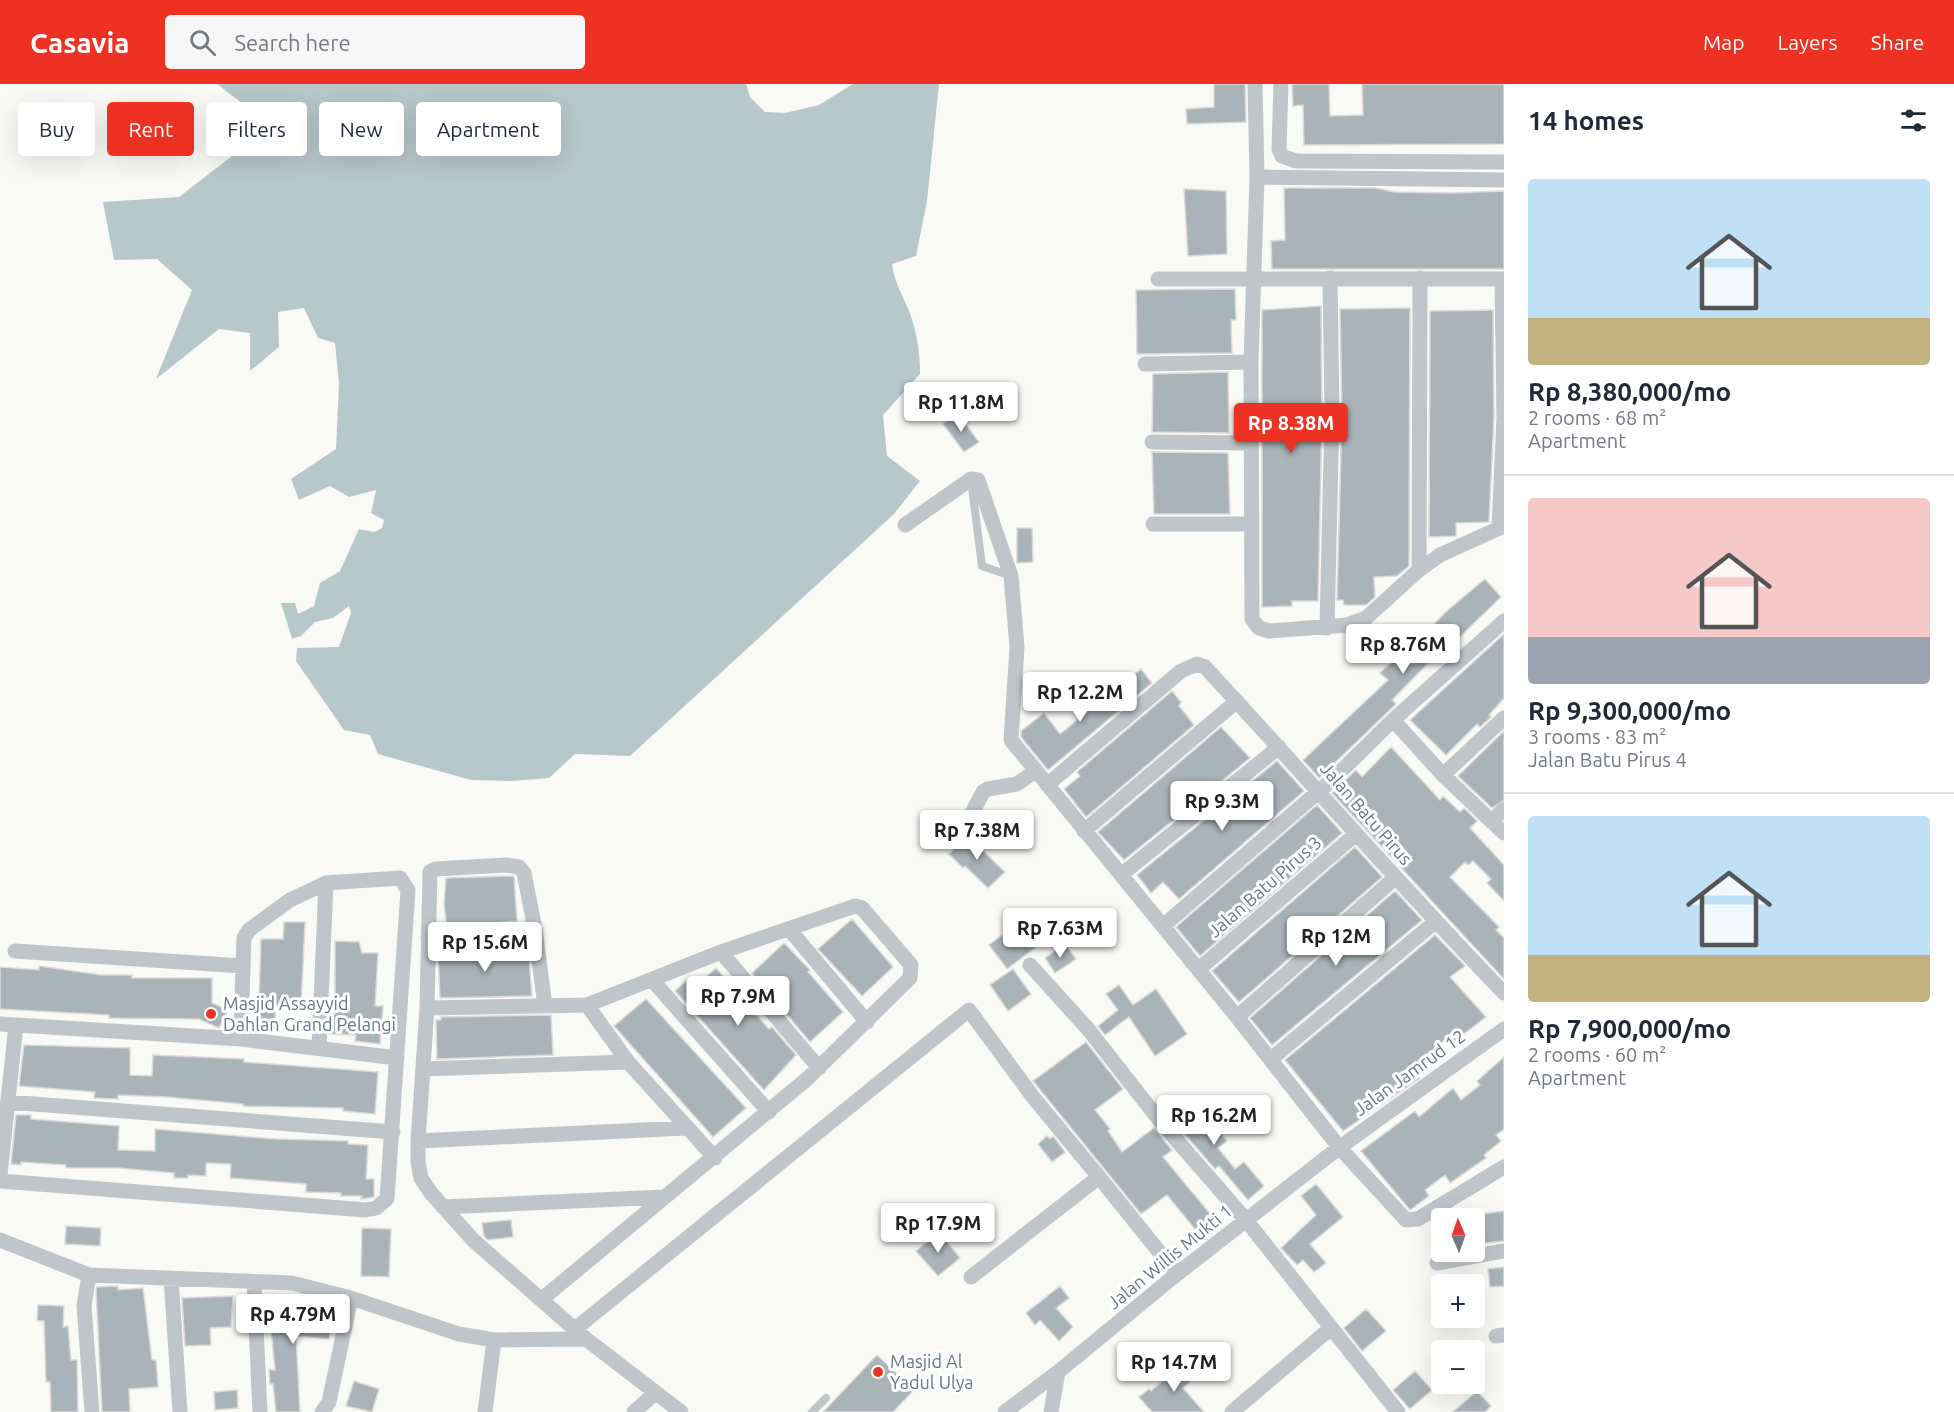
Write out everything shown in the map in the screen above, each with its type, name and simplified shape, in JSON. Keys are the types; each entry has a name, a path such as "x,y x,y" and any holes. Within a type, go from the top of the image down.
{"street":[{"path":"1158,279 1254,280 1420,278 1503,279 1502,527 1453,548 1419,570 1366,618 1347,626 1269,632 1259,628 1252,619 1250,443 1251,362 1254,280 1257,177 1256,84"},
{"path":"1281,84 1279,149 1281,156 1296,161 1504,162"},
{"path":"1256,121 1281,121"},
{"path":"1342,161 1342,178"},
{"path":"1257,177 1504,180"},
{"path":"1327,628 1332,414 1330,278"},
{"path":"1419,570 1420,278"},
{"path":"1145,364 1251,362"},
{"path":"1152,442 1250,443"},
{"path":"905,525 971,479 978,480 1011,576 1017,647 1011,740 1028,776 1047,785 1271,1059 1338,1149 1406,1220 1418,1219 1504,1167"},
{"path":"1153,524 1252,524"},
{"path":"1163,926 1319,790 1504,621"},
{"name":"Jalan Batu Pirus","path":"1047,785 1181,671 1197,664 1204,667 1319,790 1435,922 1504,993"},
{"path":"1084,831 1237,701"},
{"path":"1443,775 1504,718"},
{"path":"1394,720 1443,775 1493,820 1504,833"},
{"path":"1121,875 1279,747"},
{"path":"969,829 972,813 983,792 1028,776"},
{"path":"1493,820 1504,809"},
{"name":"Jalan Batu Pirus 3","path":"1199,969 1356,834"},
{"path":"545,1006 535,929 524,873 519,867 506,865 435,869 430,872 428,878 427,1008 418,1141 421,1178 473,1240 581,1334 681,1412"},
{"path":"1237,1017 1395,878"},
{"path":"0,1181 366,1210 376,1208 387,1198 393,1132 408,890 400,879 326,883 290,900 249,930 244,938 241,1040"},
{"path":"319,1047 326,883"},
{"path":"427,1008 587,1005 721,952 847,908 862,908 913,970 910,978 819,1068 715,1158 542,1299"},
{"path":"1271,1059 1435,922"},
{"path":"428,938 535,929"},
{"path":"789,929 867,1022"},
{"path":"15,951 243,966"},
{"path":"721,952 819,1068"},
{"path":"1030,965 1088,1029 1160,1121 1246,1220 1398,1412"},
{"path":"652,980 769,1112"},
{"path":"587,1005 628,1062 685,1128 715,1158"},
{"path":"0,1240 89,1275 304,1285 351,1298 432,1327 494,1340 581,1334 969,1010 1033,1097 1177,1274"},
{"path":"0,1024 241,1040 319,1047 397,1058"},
{"path":"0,1175 16,1025"},
{"name":"Jalan Jamrud 12","path":"1338,1149 1504,1029"},
{"path":"423,1070 628,1062"},
{"path":"8,1102 393,1132"},
{"path":"418,1141 685,1128"},
{"name":"Jalan Willis Mukti 1","path":"1005,1412 1338,1149"},
{"path":"971,1276 1099,1177"},
{"path":"443,1207 666,1197"},
{"path":"1437,1263 1504,1251"},
{"path":"89,1275 84,1306 92,1412"},
{"path":"171,1278 180,1412"},
{"path":"254,1283 260,1412"},
{"path":"322,1412 329,1402 351,1298"},
{"path":"1232,1412 1331,1328"},
{"path":"485,1412 494,1340"},
{"path":"1051,1412 1058,1372"},
{"path":"634,1412 655,1393"}],"lane":[{"path":"971,479 982,566 1011,576"},
{"path":"812,1412 826,1398"}],"shaded area":[{"path":"217,84 746,84 750,97 765,112 785,113 819,105 853,84 939,84 927,201 916,256 892,264 915,328 920,374 883,415 887,456 920,481 894,514 630,756 575,754 549,778 512,781 471,780 378,754 370,735 344,730 296,661 297,648 339,647 351,613 349,606 333,618 315,622 301,636 292,639 281,603 295,603 298,614 314,606 320,583 340,571 359,529 374,532 382,528 384,520 371,513 376,490 349,497 330,486 299,500 291,479 336,449 339,384 335,343 318,338 304,308 278,312 279,347 250,371 250,333 219,329 156,379 192,290 157,259 114,260 103,202 179,197 232,156 307,156 307,102 240,102"}],"building":[{"path":"1214,84 1245,84 1246,122 1187,124 1186,109 1214,107"},
{"path":"1292,84 1329,84 1330,116 1363,115 1362,84 1504,84 1504,144 1304,145 1303,105 1293,106"},
{"path":"1284,188 1376,188 1394,192 1451,193 1504,191 1504,269 1272,269 1271,241 1285,240"},
{"path":"1184,189 1226,191 1227,254 1188,256"},
{"path":"1235,289 1236,320 1231,320 1232,353 1137,354 1136,290"},
{"path":"1321,306 1322,414 1318,601 1292,601 1292,606 1262,607 1262,310"},
{"path":"1410,308 1409,566 1397,576 1374,577 1375,597 1366,605 1344,605 1343,600 1337,600 1342,414 1340,309"},
{"path":"1493,310 1494,416 1489,522 1456,523 1456,536 1429,537 1430,311"},
{"path":"1228,372 1229,433 1152,432 1153,374"},
{"path":"957,413 979,442 964,452 943,424"},
{"path":"1152,452 1228,453 1230,514 1154,514"},
{"path":"1017,528 1032,528 1033,562 1017,563"},
{"path":"1485,579 1501,597 1436,660 1433,658 1392,700 1396,704 1319,778 1303,760 1388,680 1380,673 1396,658 1398,660 1448,610"},
{"path":"1504,634 1504,698 1489,715 1491,717 1480,727 1477,724 1446,755 1410,720"},
{"path":"1141,669 1152,683 1048,770 1021,737 1021,731 1044,713 1060,734"},
{"path":"1172,691 1181,702 1179,706 1194,725 1086,817 1064,789 1080,776 1077,772"},
{"path":"1221,727 1250,758 1124,860 1098,832"},
{"path":"1504,731 1504,800 1492,808 1458,776"},
{"path":"1391,747 1440,800 1443,796 1460,812 1464,808 1477,821 1470,828 1504,865 1504,901 1487,883 1491,879 1473,861 1468,865 1465,862 1450,877 1499,927 1496,930 1504,938 1504,979 1332,793 1356,770 1362,777"},
{"path":"1277,761 1304,791 1179,899 1163,882 1151,893 1137,875"},
{"path":"1317,805 1342,833 1200,956 1176,927"},
{"path":"975,836 985,847 982,850 1005,872 988,888 949,854 966,838"},
{"path":"1355,847 1382,877 1239,1002 1212,971"},
{"path":"514,876 517,921 447,927 444,905 446,878"},
{"path":"1395,891 1422,920 1272,1045 1250,1018"},
{"path":"852,919 893,967 862,996 818,949"},
{"path":"284,922 305,922 301,1007 276,1006 274,1030 258,1030 261,939 283,939"},
{"path":"1018,923 1036,947 1007,969 989,945"},
{"path":"1435,935 1465,966 1450,977 1486,1017 1449,1045 1445,1040 1413,1068 1420,1078 1343,1131 1285,1060"},
{"path":"335,941 359,942 362,953 378,953 375,1006 383,1006 380,1044 355,1041 356,1035 329,1034 330,1014 335,1014"},
{"path":"784,943 810,970 808,972 843,1012 810,1042 752,973"},
{"path":"1065,944 1076,959 1055,973 1045,958"},
{"path":"528,947 532,996 440,998 438,951"},
{"path":"39,966 101,975 132,975 132,978 212,978 212,1003 228,1010 219,1028 199,1019 109,1018 109,1015 0,1009 0,967 39,970"},
{"path":"716,968 769,1029 772,1027 796,1055 764,1090 675,991 689,978 697,985"},
{"path":"1013,969 1031,994 1008,1011 990,985"},
{"path":"1119,985 1133,1005 1156,989 1187,1034 1155,1056 1129,1017 1105,1035 1098,1026 1118,1010 1106,994"},
{"path":"646,999 746,1108 713,1137 614,1026"},
{"path":"551,1015 553,1055 437,1059 436,1020 441,1020 441,1017"},
{"path":"1086,1042 1123,1089 1095,1110 1110,1129 1108,1131 1122,1152 1154,1128 1172,1150 1163,1157 1221,1227 1204,1240 1167,1195 1141,1214 1033,1081"},
{"path":"24,1045 130,1048 130,1075 152,1076 153,1055 244,1059 244,1062 378,1072 375,1114 343,1111 343,1108 243,1106 243,1104 167,1097 118,1095 118,1099 94,1098 95,1092 19,1086"},
{"path":"1504,1057 1504,1129 1496,1135 1501,1141 1484,1155 1486,1158 1450,1183 1445,1175 1425,1190 1429,1196 1410,1210 1361,1151 1415,1111 1419,1117 1453,1088 1461,1100 1480,1085 1477,1081"},
{"path":"1192,1098 1227,1141 1218,1148 1235,1169 1244,1162 1264,1186 1248,1200 1219,1166 1215,1169 1169,1116"},
{"path":"16,1115 31,1115 31,1119 119,1126 118,1150 155,1151 155,1129 275,1139 348,1141 348,1144 368,1145 366,1179 374,1179 374,1197 361,1199 362,1196 341,1196 341,1193 306,1192 306,1184 230,1178 231,1164 206,1163 206,1176 188,1175 188,1178 174,1178 174,1173 118,1168 66,1168 66,1165 21,1162 21,1165 11,1164"},
{"path":"1047,1136 1050,1139 1053,1136 1065,1152 1052,1162 1038,1144"},
{"path":"1316,1184 1343,1217 1310,1244 1326,1263 1314,1272 1303,1260 1297,1265 1281,1248 1316,1215 1301,1196"},
{"path":"1504,1211 1504,1241 1485,1243 1485,1214"},
{"path":"511,1220 513,1237 488,1240 484,1236 482,1223"},
{"path":"66,1226 101,1228 100,1246 65,1244"},
{"path":"362,1228 391,1229 389,1277 361,1276"},
{"path":"939,1232 960,1258 938,1276 916,1251"},
{"path":"1504,1267 1504,1286 1490,1287 1488,1269"},
{"path":"118,1286 118,1290 143,1288 152,1360 156,1360 158,1387 129,1389 130,1412 102,1412 96,1290 97,1287"},
{"path":"1060,1286 1069,1298 1056,1308 1073,1327 1059,1341 1040,1320 1035,1325 1026,1313"},
{"path":"233,1296 231,1327 210,1328 211,1345 185,1346 182,1298"},
{"path":"297,1296 298,1304 333,1308 329,1339 296,1336 300,1412 276,1412 269,1370 275,1370 268,1298"},
{"path":"38,1305 64,1306 63,1327 68,1326 71,1360 77,1360 78,1412 51,1412 50,1382 46,1382 44,1321 37,1321"},
{"path":"1366,1309 1386,1331 1362,1351 1344,1328"},
{"name":"Masjid Al Yadul Ulya","path":"877,1355 914,1390 893,1412 823,1412"},
{"path":"1194,1360 1203,1370 1183,1388 1204,1412 1152,1412 1139,1397 1149,1389 1151,1391 1171,1374 1174,1377"},
{"path":"1415,1371 1431,1389 1410,1409 1393,1390"},
{"path":"354,1381 379,1389 372,1412 346,1406"},
{"path":"237,1390 238,1408 215,1410 214,1392"},
{"path":"1474,1394 1480,1394 1491,1406 1485,1412 1453,1412"}],"place":[{"name":"Masjid Assayyid Dahlan Grand Pelangi","path":"211,1014"},
{"name":"Masjid Al Yadul Ulya","path":"878,1372"}]}
